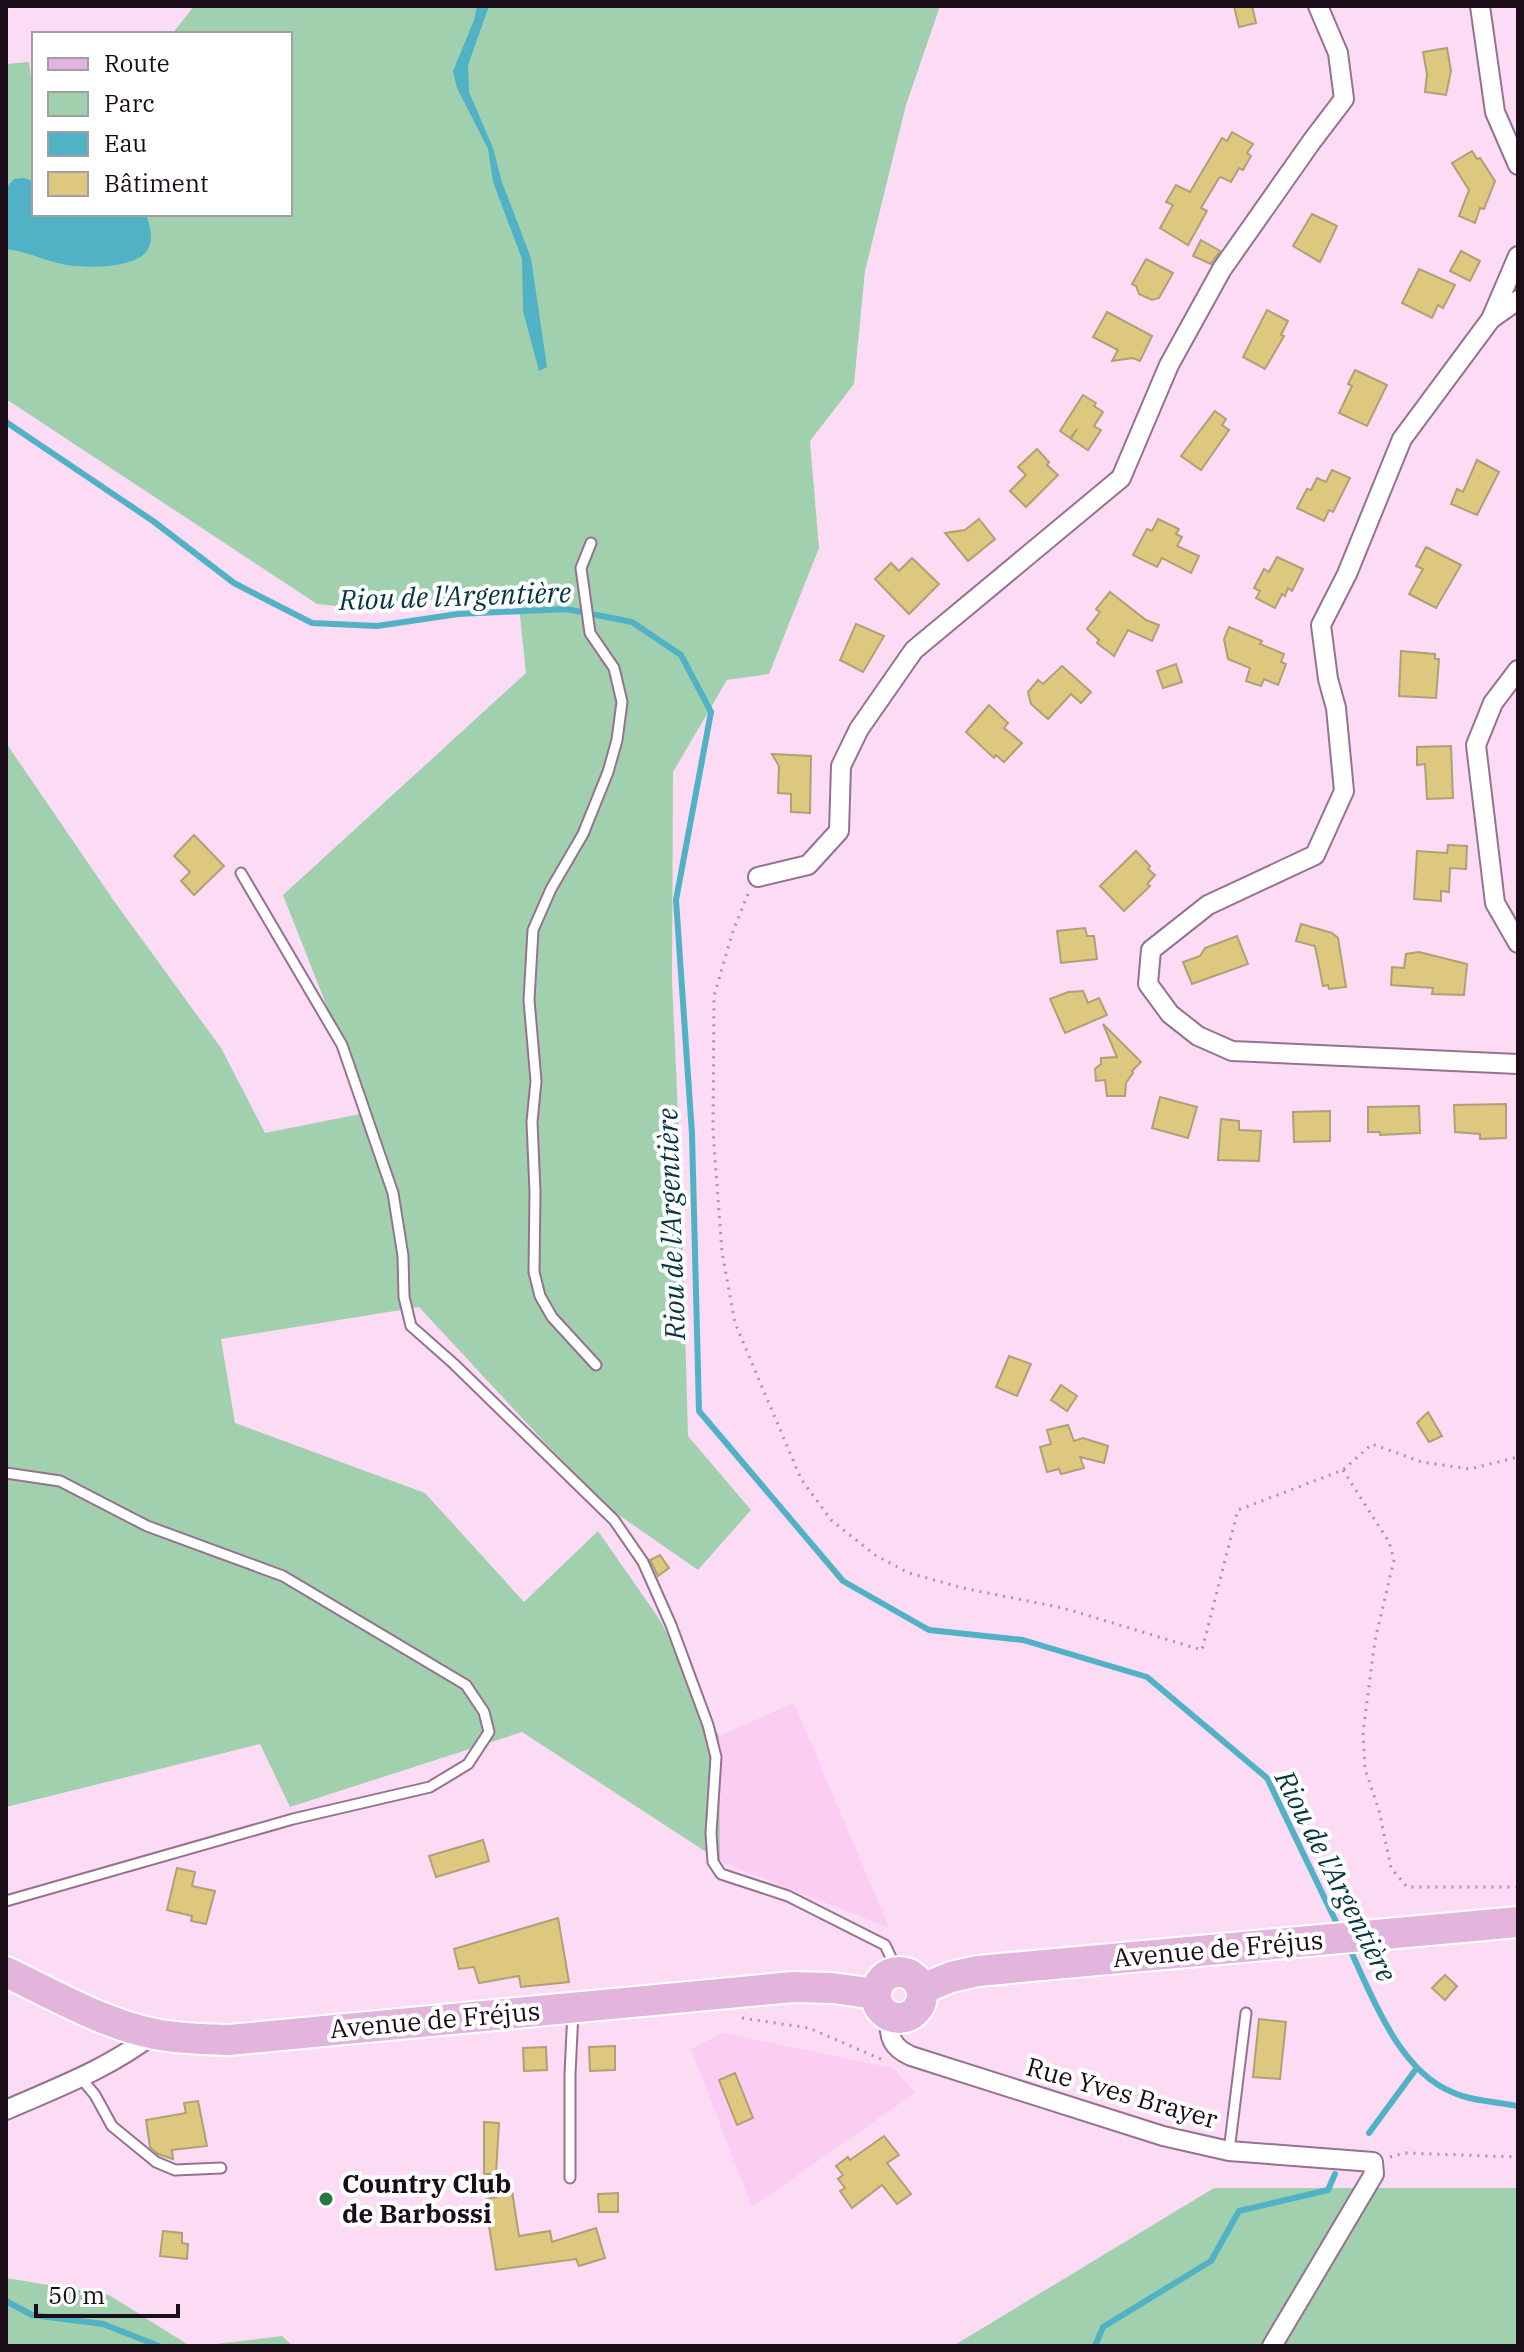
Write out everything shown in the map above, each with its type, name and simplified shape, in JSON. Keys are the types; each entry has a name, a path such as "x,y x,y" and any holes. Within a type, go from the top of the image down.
{"main road":[{"name":"Avenue de Fréjus","path":"910,1981 978,1971 1518,1922"},
{"name":"Avenue de Fréjus","path":"6,1972 101,2016 153,2034 229,2040 793,1987 832,1988 884,2005"},
{"path":"887,1975 910,1981 922,2000 911,2015 901,2018 884,2005 879,1983 887,1975"}],"street":[{"path":"758,877 808,865 839,831 841,766 859,729 914,650 1121,478 1169,365 1222,269 1344,99 1338,53 1318,6"},
{"path":"1480,6 1495,112 1518,165"},
{"path":"1518,256 1491,319 1402,439 1347,574 1321,625 1328,679 1336,708 1344,791 1315,855 1208,905 1151,950 1148,984 1170,1014 1198,1036 1232,1051 1518,1064"},
{"path":"1491,319 1518,300"},
{"path":"1518,670 1493,703 1476,745 1495,903 1518,943"},
{"name":"Rue Yves Brayer","path":"884,2005 891,2040 898,2050 911,2056 1163,2136 1229,2151 1373,2162"},
{"path":"6,2110 80,2077 135,2048 153,2034"},
{"path":"1272,2346 1374,2174 1373,2162"}],"lane":[{"path":"591,543 581,568 590,633 614,668 622,702 617,740 608,772 583,834 551,889 533,930 529,1000 536,1081 532,1122 534,1272 540,1296 552,1317 596,1365"},
{"path":"241,873 342,1045 393,1193 403,1256 404,1297 411,1326 614,1520 643,1562 671,1625 708,1725 716,1757 711,1833 713,1862 721,1874 788,1896 885,1945 910,1981"},
{"path":"6,1473 60,1481 147,1526 283,1576 466,1685 484,1712 489,1732 468,1764 430,1787 293,1819 6,1901"},
{"path":"570,2178 573,2007"},
{"path":"1229,2151 1246,2013"},
{"path":"80,2077 95,2095 112,2126 156,2162 175,2170 221,2168"}],"path":[{"path":"758,877 733,931 714,996 713,1131 722,1252 735,1323 801,1479 831,1520 875,1555 909,1573 963,1588 1063,1608 1202,1650 1238,1510 1343,1470 1372,1444 1422,1462 1470,1469 1518,1457"},
{"path":"1343,1470 1389,1542 1394,1560 1375,1640 1363,1732 1365,1769 1379,1810 1391,1868 1407,1887 1518,1887"},
{"path":"1373,2162 1405,2153 1518,2157"}],"shaded area":[{"path":"794,1703 889,1928 720,1861 719,1736"},
{"path":"723,2033 893,2068 915,2093 752,2207 691,2049"}],"green space":[{"path":"194,6 940,6 906,105 865,271 854,384 810,441 819,548 769,674 727,680 673,772 672,980 688,1436 751,1510 698,1570 613,1511 419,1307 221,1339 235,1423 425,1493 524,1602 598,1531 660,1620 719,1736 720,1861 522,1732 290,1807 260,1744 6,1807 6,743 114,901 221,1048 265,1133 365,1113 342,1045 283,895 526,673 517,588 364,609 317,604 6,399 6,64 29,62 32,86 32,216 292,216 292,32 174,32"},
{"path":"1214,2188 1518,2188 1518,2346 953,2346"},
{"path":"6,2278 109,2295 190,2346 6,2346"},
{"path":"282,2336 293,2346 200,2346"}],"water":[{"path":"477,6 489,6 468,65 469,92 493,148 502,182 531,258 547,367 539,371 523,311 522,259 493,182 488,149 457,88 453,71"},
{"path":"14,179 32,180 32,216 147,216 150,244 137,259 87,267 66,265 6,249 6,188"}],"building":[{"path":"1234,6 1252,6 1256,23 1239,27"},
{"path":"1447,48 1451,71 1446,95 1425,92 1427,74 1423,52"},
{"path":"1232,132 1253,144 1247,153 1251,156 1231,182 1219,178 1201,208 1207,211 1188,245 1160,228 1173,205 1166,202 1176,185 1190,192 1222,138 1227,141"},
{"path":"1472,151 1495,181 1475,223 1459,216 1469,190 1452,163"},
{"path":"1312,214 1337,226 1320,262 1293,246"},
{"path":"1201,240 1220,251 1211,264 1193,256"},
{"path":"1461,251 1480,261 1470,281 1450,271"},
{"path":"1146,259 1173,273 1159,298 1152,300 1139,294 1132,284"},
{"path":"1419,269 1455,285 1443,308 1438,305 1432,318 1402,303"},
{"path":"1267,310 1288,321 1281,335 1284,336 1265,369 1243,357"},
{"path":"1107,312 1152,336 1140,361 1133,358 1112,361 1118,350 1093,337"},
{"path":"1355,370 1387,385 1367,426 1339,413 1352,386 1348,384"},
{"path":"1083,395 1103,412 1094,426 1101,430 1088,450 1071,439 1077,429 1070,438 1060,431"},
{"path":"1215,411 1226,419 1222,425 1229,430 1201,470 1181,456"},
{"path":"1037,449 1058,475 1026,507 1010,491 1026,475 1018,467"},
{"path":"1477,460 1499,472 1477,515 1451,504 1457,489 1463,492"},
{"path":"1332,470 1350,478 1333,512 1329,510 1324,521 1297,508 1317,478 1326,482"},
{"path":"979,519 995,539 968,561 945,533 965,530"},
{"path":"1158,519 1179,529 1176,534 1182,537 1177,546 1199,556 1191,573 1162,558 1157,567 1133,555 1147,529 1152,531"},
{"path":"1426,547 1461,565 1436,608 1409,594 1423,569 1416,566"},
{"path":"1277,557 1303,569 1292,591 1288,588 1285,596 1282,594 1275,608 1256,598 1260,591 1254,588 1264,569 1269,572"},
{"path":"912,558 939,584 909,614 875,579 891,563 899,571"},
{"path":"1110,592 1146,620 1159,625 1152,641 1128,630 1114,656 1097,643 1099,640 1087,629 1100,612 1096,609"},
{"path":"856,624 884,636 863,672 840,660"},
{"path":"1229,627 1284,654 1281,662 1286,664 1278,685 1264,679 1261,686 1246,681 1250,668 1228,659 1224,639"},
{"path":"1401,651 1435,654 1435,659 1439,659 1436,698 1399,696"},
{"path":"1176,664 1182,682 1163,688 1157,671"},
{"path":"1062,666 1091,692 1081,703 1071,694 1048,719 1031,704 1028,692 1038,680 1043,684"},
{"path":"989,705 1008,723 1004,728 1022,743 1004,762 996,755 994,758 966,732"},
{"path":"1451,746 1453,798 1427,799 1425,764 1417,765 1417,747"},
{"path":"772,754 811,756 810,813 791,812 791,794 778,793 779,766"},
{"path":"194,835 224,866 194,895 181,881 190,872 174,856"},
{"path":"1448,845 1467,846 1466,869 1450,868 1449,892 1441,891 1441,901 1414,899 1417,851 1447,853"},
{"path":"1136,851 1155,875 1147,884 1150,886 1124,911 1100,886"},
{"path":"1301,924 1332,933 1338,938 1346,987 1329,989 1328,985 1323,986 1315,946 1296,941"},
{"path":"1085,928 1087,936 1094,936 1097,959 1061,963 1057,931"},
{"path":"1237,936 1248,964 1192,984 1183,962 1200,956 1205,948"},
{"path":"1419,952 1467,964 1464,995 1432,994 1433,988 1391,985 1392,967 1404,968 1406,954"},
{"path":"1083,991 1088,1003 1099,998 1107,1015 1065,1033 1050,999 1068,992"},
{"path":"1103,1024 1141,1062 1126,1083 1125,1096 1107,1096 1105,1080 1096,1081 1095,1069 1101,1064 1101,1058 1117,1057"},
{"path":"1160,1097 1197,1107 1188,1138 1152,1128"},
{"path":"1506,1104 1506,1138 1480,1139 1480,1134 1455,1132 1454,1105"},
{"path":"1419,1106 1420,1133 1380,1135 1380,1132 1368,1132 1368,1107"},
{"path":"1330,1111 1330,1141 1294,1142 1293,1112"},
{"path":"1221,1119 1239,1121 1239,1130 1261,1131 1259,1161 1218,1160"},
{"path":"1009,1356 1031,1364 1017,1396 996,1387"},
{"path":"1061,1385 1077,1396 1067,1411 1051,1400"},
{"path":"1428,1412 1442,1436 1429,1442 1417,1423"},
{"path":"1068,1425 1074,1441 1083,1438 1108,1446 1104,1463 1080,1457 1084,1468 1061,1474 1059,1469 1047,1472 1040,1447 1051,1444 1047,1430"},
{"path":"660,1555 669,1568 658,1576 650,1560"},
{"path":"483,1840 489,1861 436,1877 429,1856"},
{"path":"177,1868 195,1872 192,1886 215,1891 206,1924 191,1921 192,1916 167,1910"},
{"path":"558,1918 569,1982 521,1987 519,1976 479,1983 474,1967 459,1969 454,1949"},
{"path":"1445,1975 1457,1986 1445,2000 1432,1988"},
{"path":"1259,2019 1286,2022 1280,2079 1253,2077"},
{"path":"615,2046 615,2070 590,2071 589,2047"},
{"path":"546,2047 547,2070 524,2071 523,2048"},
{"path":"735,2073 753,2118 737,2125 719,2080"},
{"path":"198,2101 207,2146 172,2150 173,2159 158,2154 150,2147 146,2120 186,2113 184,2103"},
{"path":"484,2122 499,2123 496,2174 484,2174"},
{"path":"884,2136 899,2155 887,2163 911,2194 897,2204 882,2185 852,2208 840,2191 845,2188 838,2179 843,2175 836,2166"},
{"path":"510,2178 519,2236 550,2231 552,2242 596,2228 605,2258 579,2266 576,2259 496,2270 487,2199 497,2197 494,2180"},
{"path":"618,2193 618,2212 599,2212 598,2194"},
{"path":"163,2231 182,2233 182,2243 188,2244 187,2259 160,2256"}],"waterway":[{"name":"Riou de l'Argentière","path":"6,422 153,521 234,583 312,623 377,626 458,614 566,609 632,622 681,655 711,712 676,900 692,1134 699,1411 843,1581 929,1630 1023,1640 1147,1677 1267,1778 1339,1928"},
{"name":"Riou de l'Argentière","path":"1348,1945 1388,2029 1416,2067 1433,2081 1459,2095 1518,2106"},
{"path":"1369,2133 1416,2069"},
{"path":"1095,2346 1103,2327 1211,2261 1239,2211 1328,2190 1335,2174"},
{"path":"6,2301 32,2315 103,2324 159,2346"}],"place":[{"name":"Country Club de Barbossi","path":"326,2199"}]}
